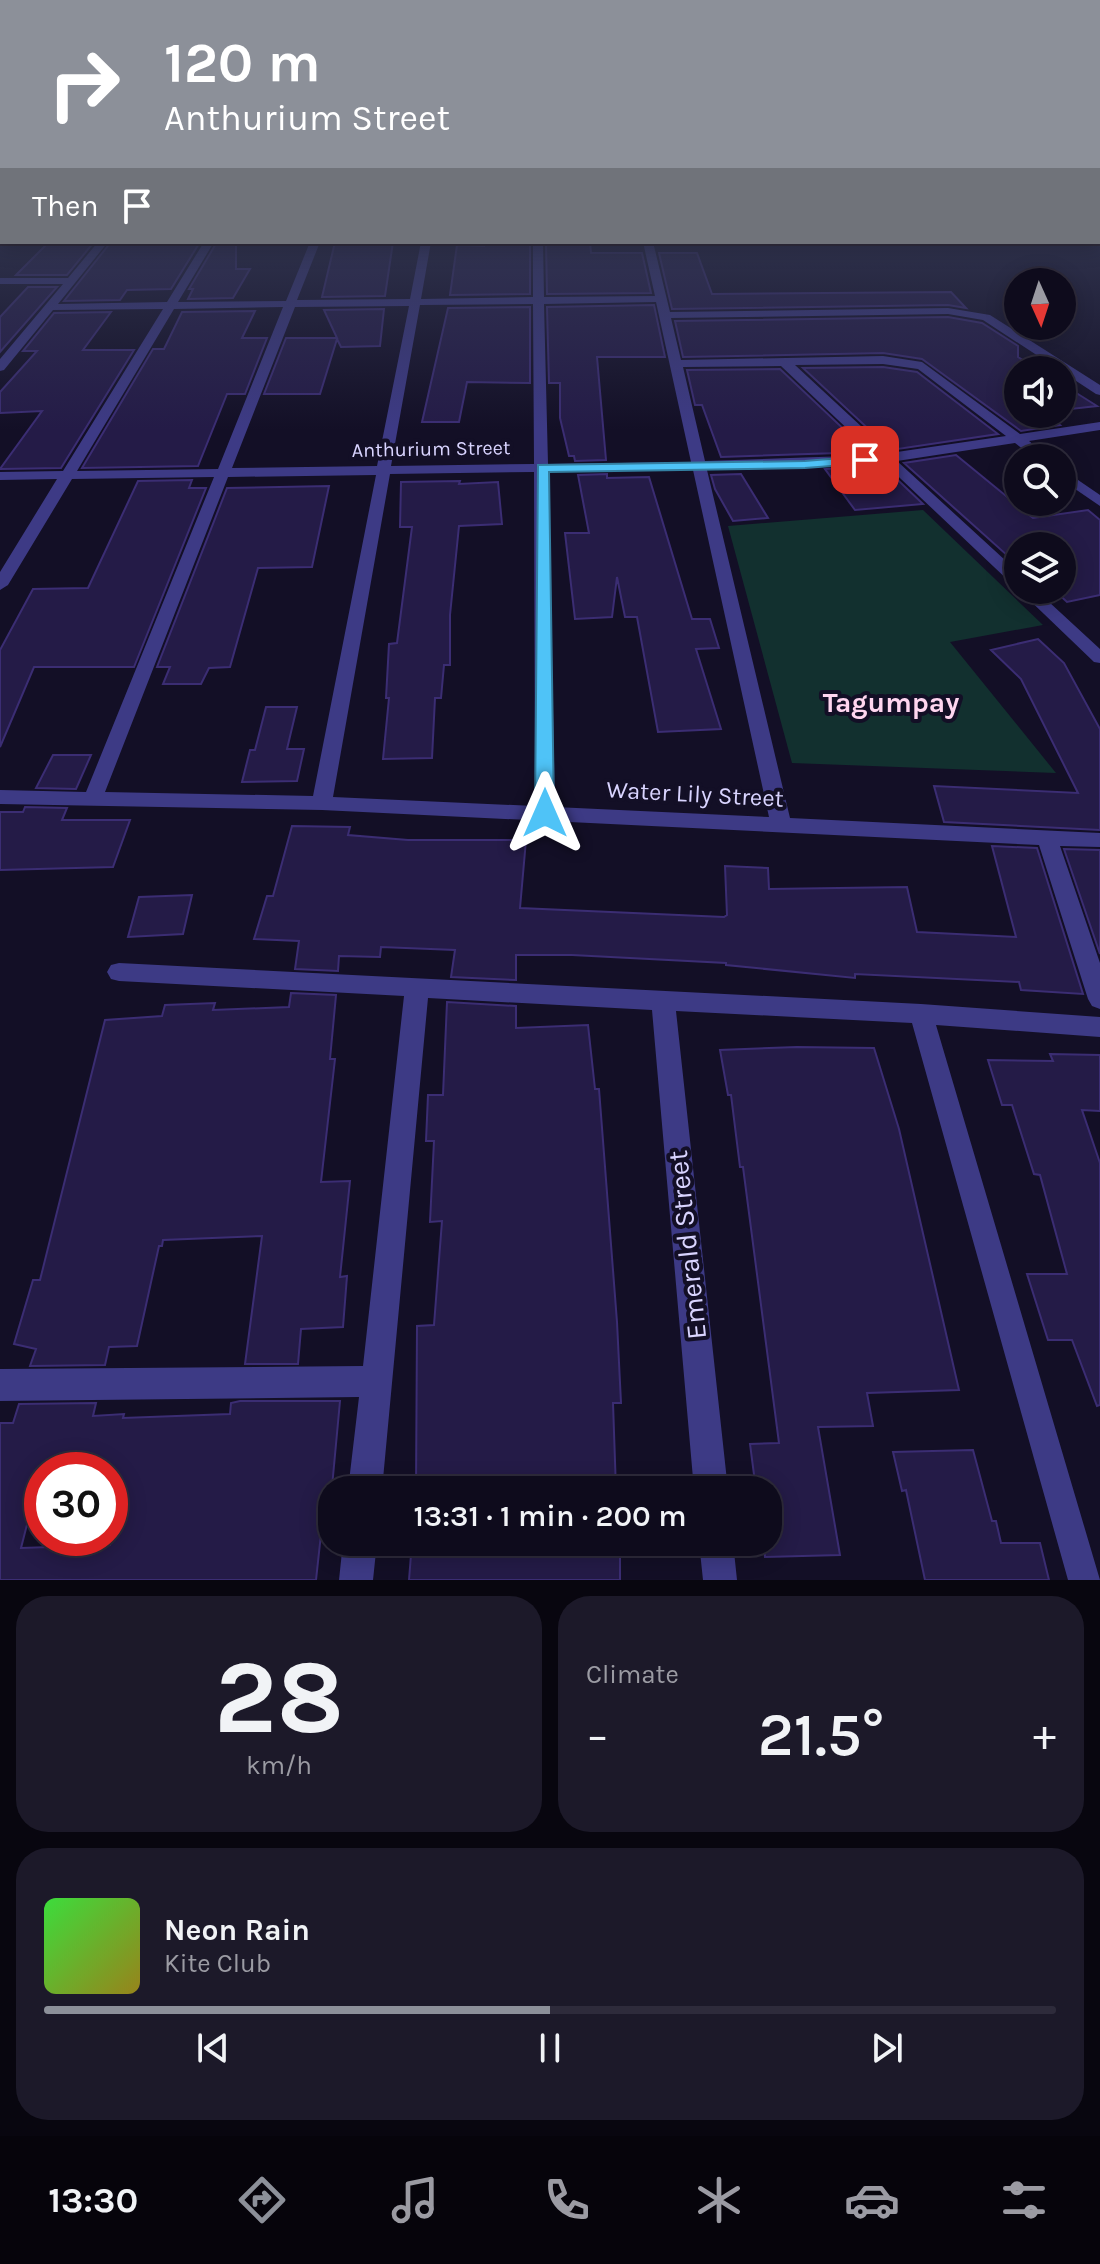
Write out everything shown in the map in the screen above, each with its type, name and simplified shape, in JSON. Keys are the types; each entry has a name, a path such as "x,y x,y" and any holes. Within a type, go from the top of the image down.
{"street":[{"path":"0,367 69,283"},
{"path":"0,585 184,283"},
{"path":"93,798 300,283"},
{"path":"322,803 419,283"},
{"path":"540,283 545,813"},
{"path":"657,283 781,823"},
{"path":"49,307 661,299"},
{"path":"664,315 975,313 996,322 1100,391"},
{"path":"676,364 883,360 922,366 1024,444"},
{"path":"784,362 1004,568"},
{"name":"Anthurium Street","path":"0,476 805,464 887,458 1100,426"},
{"path":"1076,484 1100,502"},
{"path":"1042,604 1100,658"},
{"name":"Water Lily Street","path":"0,797 322,803 1100,840"},
{"path":"1047,837 1100,999"},
{"path":"119,972 921,1014 1100,1027"},
{"path":"366,1476 417,988"},
{"name":"Emerald Street","path":"663,1001 710,1476"},
{"path":"921,1014 1085,1580"},
{"path":"0,1385 376,1381"},
{"path":"356,1580 359,1556"},
{"path":"717,1556 720,1580"}],"green space":[{"path":"923,510 1004,588 1004,604 1021,604 1043,625 950,642 1056,773 792,763 728,526"}],"building":[{"path":"79,283 175,283 171,289 127,290 120,300 64,301"},
{"path":"193,283 242,283 233,298 188,299 193,289 189,289"},
{"path":"325,283 387,283 385,296 322,297"},
{"path":"452,283 530,283 530,294 450,295"},
{"path":"547,283 649,283 651,293 547,294"},
{"path":"666,283 708,283 712,294 951,292 966,308 948,305 672,309"},
{"path":"28,287 57,287 0,352 0,317"},
{"path":"654,305 665,357 597,357 606,460 575,461 574,456 569,456 560,418 560,383 549,383 547,307"},
{"path":"530,307 530,383 467,382 459,422 422,422 448,308"},
{"path":"384,309 380,346 341,347 337,339 320,394 264,394 286,338 337,338 324,310"},
{"path":"255,311 242,338 267,338 245,394 227,394 198,466 82,468 153,349 164,349 182,312"},
{"path":"111,312 83,350 134,350 61,468 0,469 42,411 0,413 0,392 37,351 23,351 54,313"},
{"path":"948,317 982,323 1004,340 1018,346 1018,356 1004,356 1004,419 922,359 883,353 683,357 675,321"},
{"path":"883,367 917,372 998,434 891,450 803,368"},
{"path":"780,369 868,452 721,457 702,405 695,405 687,370"},
{"path":"1076,393 1097,406 1076,408"},
{"path":"956,455 1004,494 1004,516 1076,516 1076,512 1088,510 1100,520 1100,595 1076,600 1076,532 1004,532 1004,552 904,463"},
{"path":"882,465 923,504 855,510 825,469"},
{"path":"607,474 607,478 649,477 692,619 710,619 719,648 696,649 721,729 658,732 637,617 625,617 617,577 612,617 575,619 565,533 589,533 578,475"},
{"path":"741,474 768,518 733,521 715,489 711,475"},
{"path":"192,480 189,488 206,488 134,667 34,667 0,747 0,650 33,589 88,588 138,481"},
{"path":"460,481 459,484 498,482 502,524 459,526 450,615 450,665 444,665 441,698 435,698 432,758 383,759 389,698 386,698 389,644 397,643 412,527 400,527 401,482"},
{"path":"329,486 312,567 258,568 230,667 209,668 201,684 163,684 170,667 157,667 227,488"},
{"path":"1038,639 1064,663 1100,729 1100,830 944,822 934,786 1078,793 1021,679 991,650"},
{"path":"266,707 297,707 287,749 304,749 297,781 242,782 250,750 255,750"},
{"path":"53,755 91,755 76,789 36,788"},
{"path":"25,807 67,808 62,820 130,820 113,867 0,870 0,812 23,812"},
{"path":"292,826 350,827 348,835 408,840 526,840 520,908 724,917 727,915 725,866 768,868 769,889 907,887 917,932 1016,937 992,846 1037,848 1083,994 1021,990 1019,982 855,974 855,978 726,963 572,955 516,955 516,980 451,977 455,950 381,947 380,957 339,956 338,971 295,969 299,941 254,939 267,896 273,896"},
{"path":"1064,849 1100,850 1100,954"},
{"path":"192,895 183,934 128,937 139,897"},
{"path":"291,993 336,995 330,1059 335,1059 321,1182 350,1181 340,1277 347,1276 343,1327 301,1329 298,1364 245,1364 262,1236 163,1240 162,1246 159,1246 137,1346 109,1347 105,1365 30,1366 36,1349 14,1344 33,1280 40,1280 105,1020 162,1016 165,1005 215,1003 213,1010 289,1007"},
{"path":"447,1002 516,1006 516,1028 588,1025 595,1089 599,1089 617,1322 621,1403 613,1403 616,1476 416,1476 417,1326 434,1325 442,1221 430,1222 434,1141 426,1141 428,1095 443,1095"},
{"path":"874,1048 899,1129 959,1390 867,1393 873,1426 818,1427 840,1555 765,1557 782,1556 782,1476 754,1476 750,1444 779,1443 743,1167 740,1167 731,1095 728,1095 720,1050"},
{"path":"1050,1054 1100,1055 1100,1111 1082,1110 1100,1163 1100,1405 1097,1406 1072,1340 1048,1340 1027,1274 1067,1274 1040,1175 1034,1174 1012,1105 1002,1105 988,1060 1053,1061"},
{"path":"240,1401 340,1401 333,1476 318,1476 316,1580 0,1580 0,1423 13,1423 19,1404 96,1403 93,1416 124,1414 123,1418 230,1414 231,1403"},
{"path":"973,1450 1001,1543 1040,1543 1049,1580 925,1580 906,1490 902,1491 893,1452"},
{"path":"411,1556 620,1556 620,1580 409,1580"}],"district":[{"name":"Tagumpay","path":"891,702"}],"route":[{"path":"545,813 543,468 805,464 865,460"}]}
